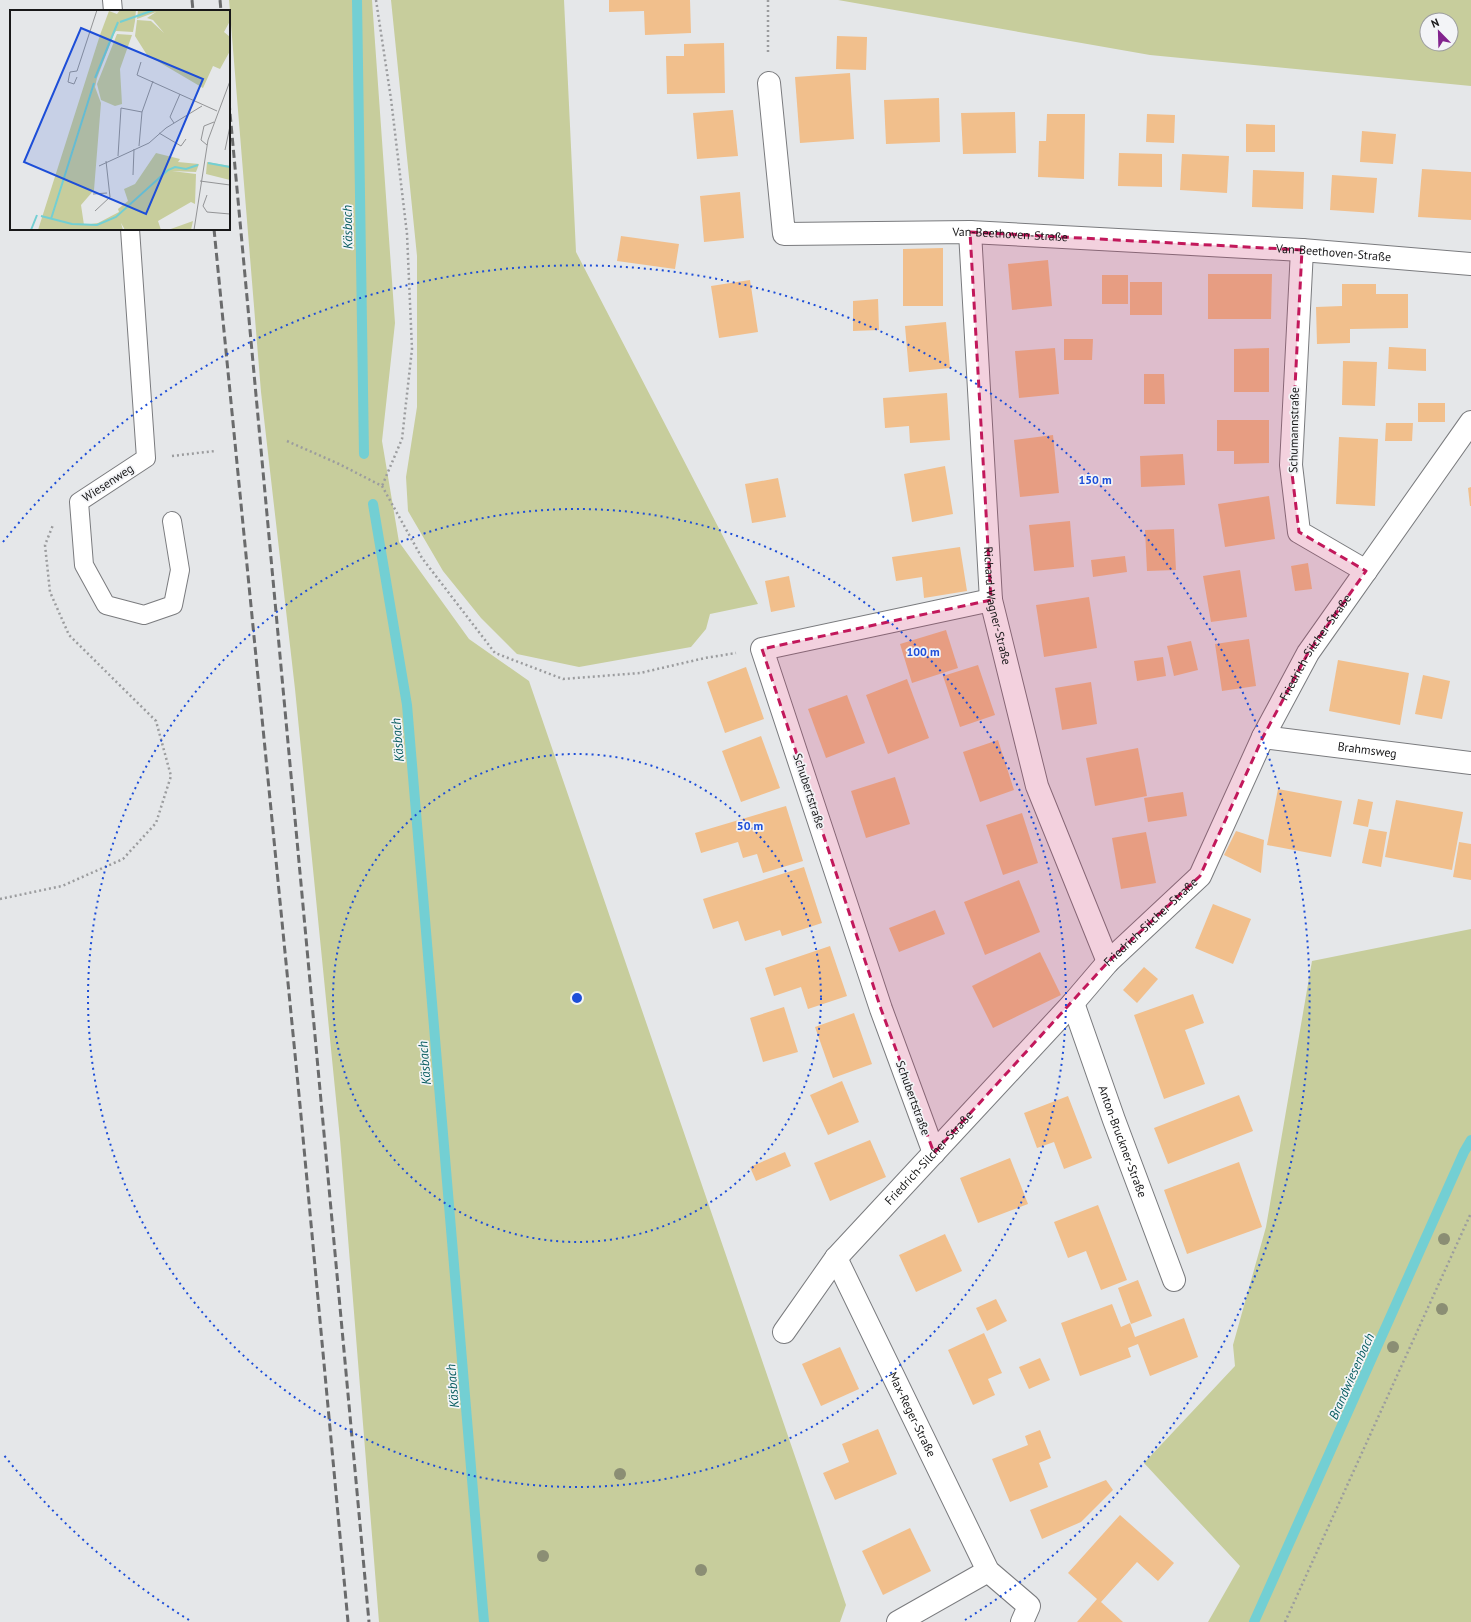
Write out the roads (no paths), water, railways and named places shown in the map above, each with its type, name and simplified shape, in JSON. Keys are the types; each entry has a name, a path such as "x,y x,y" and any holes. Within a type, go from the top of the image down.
{"street":[{"name":"Van-Beethoven-Straße","path":"769,83 784,234 970,232 1302,250 1471,264"},
{"name":"Richard-Wagner-Straße","path":"970,232 991,600 1037,786 1108,962"},
{"name":"Schumannstraße","path":"1302,250 1291,465 1299,532 1366,571"},
{"name":"Friedrich-Silcher-Straße","path":"784,1332 836,1258 1074,1002 1108,962 1200,876 1263,737 1308,653 1471,422"},
{"name":"Schubertstraße","path":"934,1153 881,1009 762,649 991,600"},
{"name":"Brahmsweg","path":"1263,737 1471,762"},
{"name":"Anton-Bruckner-Straße","path":"1074,1002 1114,1120 1174,1280"},
{"name":"Max-Reger-Straße","path":"836,1258 988,1571 1029,1606 1022,1622"},
{"path":"898,1622 988,1571"}],"lane":[{"path":"112,0 113,10"},
{"name":"Wiesenweg","path":"130,230 146,458 79,502 84,565 106,605 144,615 173,605 180,570 172,521"}],"waterway":[{"name":"Käsbach","path":"357,0 364,454"},
{"name":"Käsbach","path":"373,504 407,705 484,1622"},
{"name":"Brandwiesenbach","path":"1254,1622 1464,1152 1471,1140"}],"railway":[{"path":"192,0 193,10"},
{"path":"220,0 221,10"},
{"path":"230,113 369,1622"},
{"path":"214,230 300,1105 348,1622"}]}
